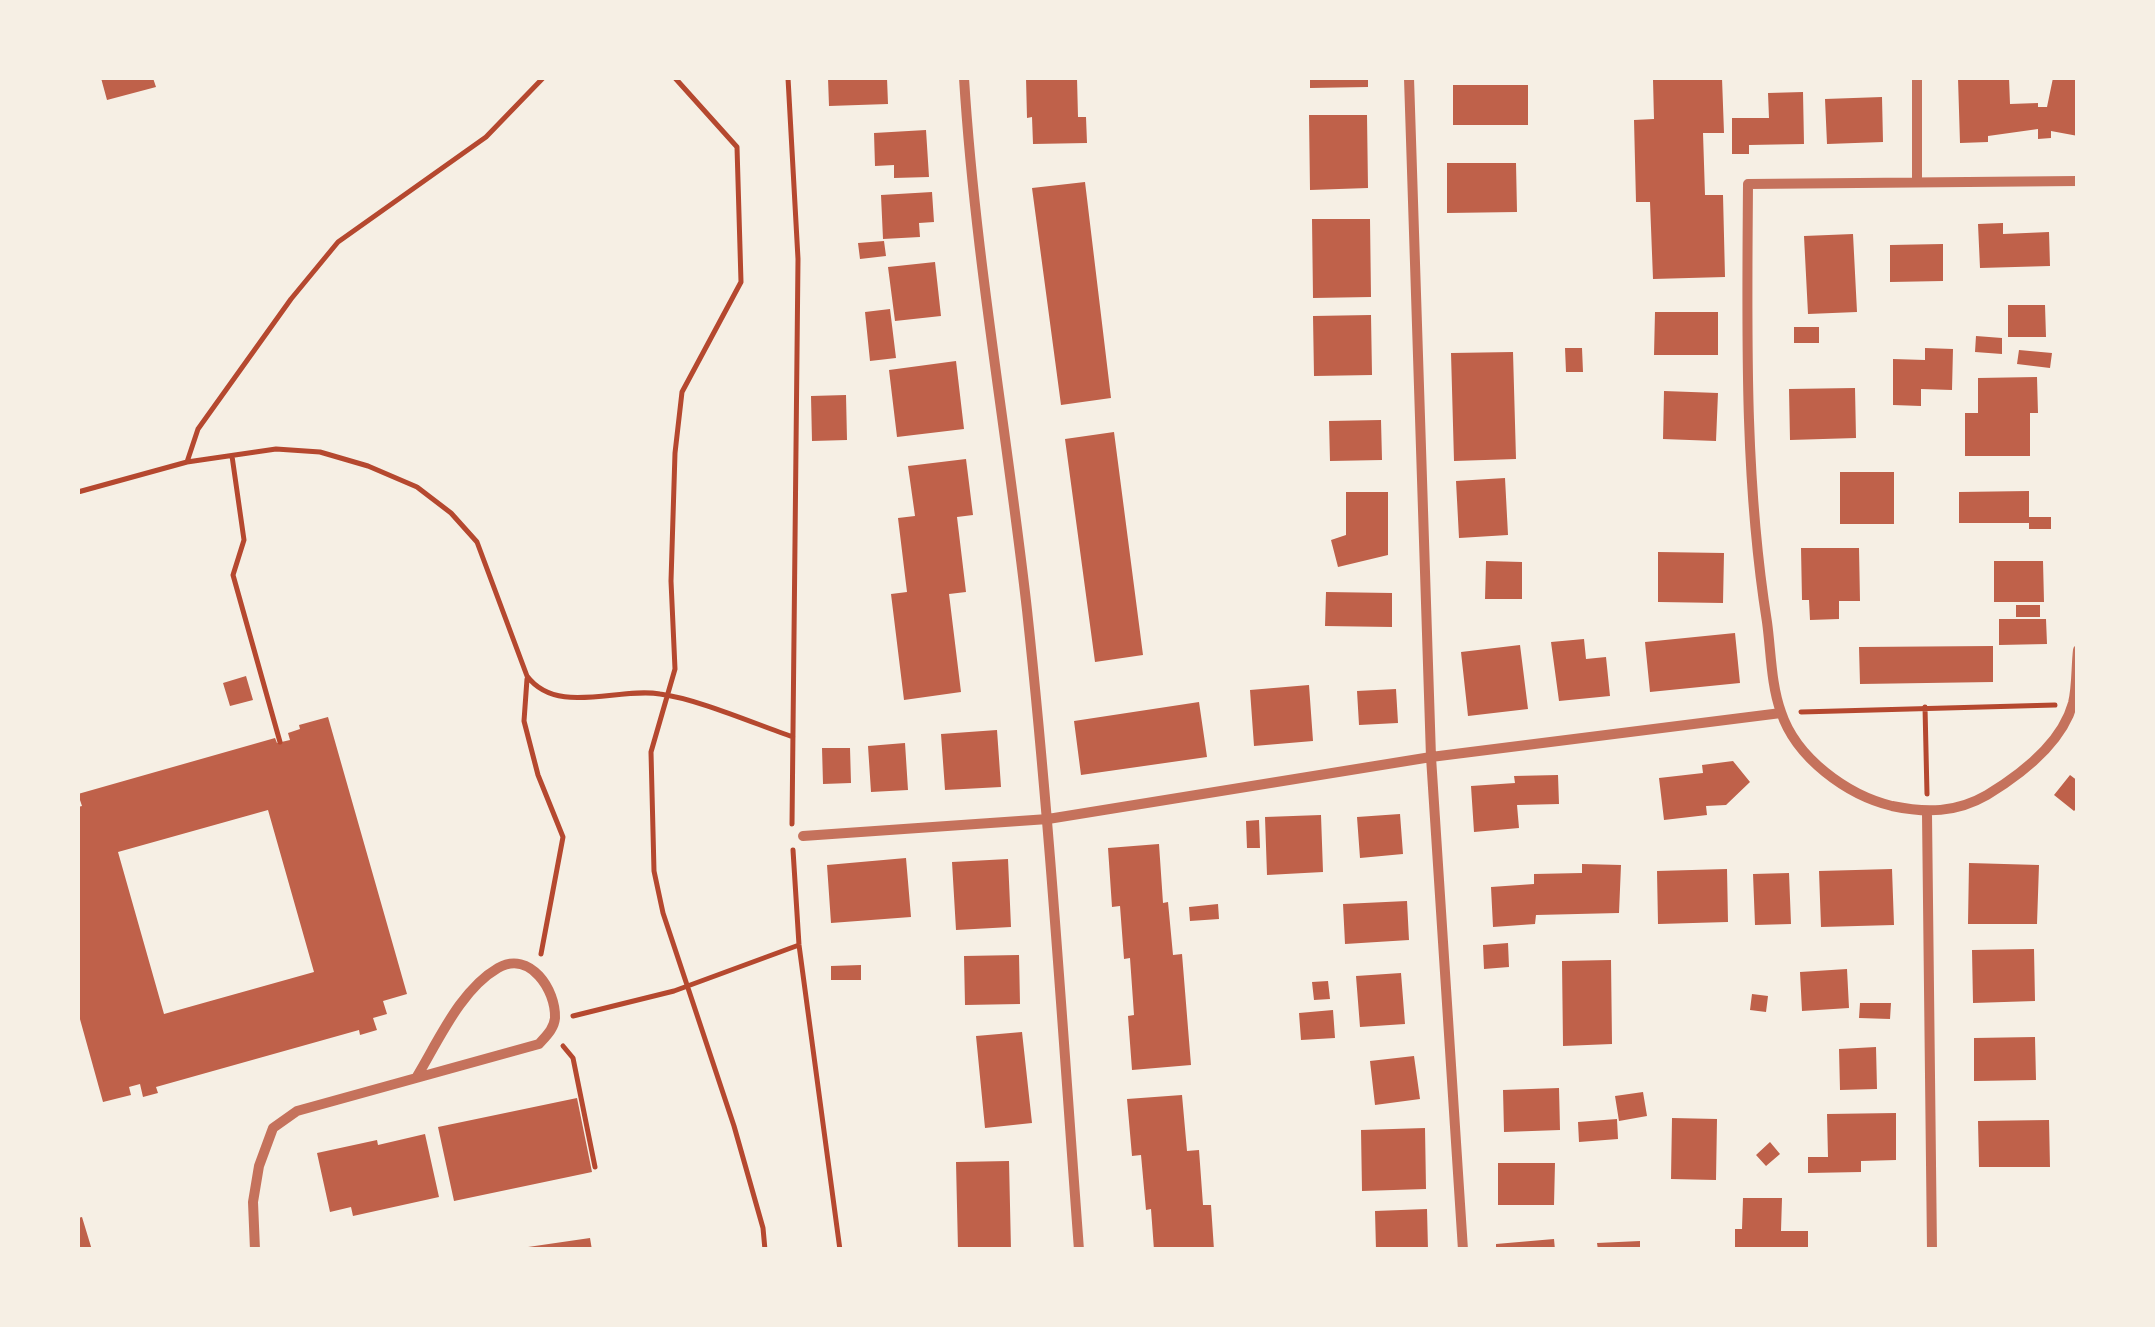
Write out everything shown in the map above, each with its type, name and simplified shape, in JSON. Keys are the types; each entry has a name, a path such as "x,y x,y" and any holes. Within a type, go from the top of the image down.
{"street":[{"path":"964,78 970,182 1026,606 1048,819 1079,1250"},
{"path":"1410,78 1431,757 1463,1250"},
{"path":"1916,78 1918,182"},
{"path":"2078,181 1748,184 1751,464 1760,583 1781,712 1802,750 1837,781 1874,802 1927,814 1977,801 2018,776 2050,744 2075,705 2078,650"},
{"path":"803,836 1048,819 1431,757 1781,712"},
{"path":"1927,814 1932,1250"},
{"path":"255,1250 253,1202 258,1166 273,1128 297,1111 539,1044 555,1020 552,997 538,971 520,963 500,966 473,989 416,1078"}],"path":[{"path":"187,462 198,429 291,298 338,242 486,136 543,78"},
{"path":"675,78 737,147 741,282 682,392 675,453 671,581 675,669 651,752 654,871 663,913 734,1126 763,1228 765,1250"},
{"path":"788,78 798,259 792,837 799,945 840,1250"},
{"path":"78,492 187,462 276,449 320,452 368,466 428,496 451,513 477,542 527,676 536,688 560,697 660,694 793,737"},
{"path":"232,456 244,540 233,575 279,739"},
{"path":"527,676 524,720 538,775 564,837 538,971"},
{"path":"1781,712 2075,705"},
{"path":"1925,707 1927,814"},
{"path":"555,1020 687,986 799,945"},
{"path":"550,1032 573,1058 595,1167"}],"building":[{"path":"101,78 153,78 156,87 107,100"},
{"path":"828,78 887,78 888,104 829,106"},
{"path":"1026,78 1077,78 1078,117 1086,117 1087,143 1033,144 1032,117 1027,118"},
{"path":"1310,78 1368,78 1368,87 1310,88"},
{"path":"1722,78 1724,133 1703,133 1705,195 1723,195 1725,277 1653,279 1650,202 1636,202 1634,120 1654,119 1653,80"},
{"path":"1958,78 2009,78 2010,104 2038,103 2038,107 2047,107 2053,78 2078,78 2078,136 2051,131 2051,138 2038,139 2038,129 1988,136 1988,142 1960,143"},
{"path":"1453,85 1528,85 1528,125 1453,125"},
{"path":"1803,92 1804,144 1749,145 1749,154 1732,154 1732,118 1769,118 1768,93"},
{"path":"1882,97 1883,142 1827,144 1825,99"},
{"path":"1309,115 1367,115 1368,188 1310,190"},
{"path":"926,130 929,177 894,178 894,165 875,166 874,133"},
{"path":"1447,163 1516,163 1517,212 1447,213"},
{"path":"1085,182 1111,398 1061,405 1032,188"},
{"path":"932,192 934,222 919,223 920,237 883,239 881,195"},
{"path":"1312,219 1370,219 1371,297 1313,298"},
{"path":"2003,223 2003,234 2049,232 2050,266 1980,268 1978,224"},
{"path":"1853,234 1857,312 1808,314 1804,236"},
{"path":"884,241 886,256 860,259 858,243"},
{"path":"1943,244 1943,281 1890,282 1890,245"},
{"path":"935,262 941,316 895,321 888,267"},
{"path":"2008,305 2045,305 2046,337 2008,337"},
{"path":"890,309 896,358 870,361 865,312"},
{"path":"1655,312 1718,312 1718,355 1654,355"},
{"path":"1371,315 1372,375 1314,376 1313,316"},
{"path":"1794,327 1819,327 1819,343 1794,343"},
{"path":"1976,336 2002,338 2002,354 1975,352"},
{"path":"1565,348 1582,348 1583,372 1566,372"},
{"path":"1925,348 1953,349 1952,390 1921,389 1921,406 1893,405 1893,359 1925,360"},
{"path":"2019,350 2052,353 2050,368 2017,364"},
{"path":"1513,352 1516,459 1454,461 1451,353"},
{"path":"956,361 964,429 897,437 889,370"},
{"path":"2037,377 2038,413 2030,413 2030,456 1965,456 1965,413 1978,413 1978,378"},
{"path":"1855,388 1856,438 1790,440 1789,389"},
{"path":"1664,391 1718,393 1716,441 1663,439"},
{"path":"846,395 847,440 812,441 811,396"},
{"path":"1381,420 1382,460 1330,461 1329,421"},
{"path":"1114,432 1143,655 1095,662 1065,439"},
{"path":"966,459 973,515 957,517 966,592 949,594 961,692 904,700 891,594 907,592 898,518 915,516 908,466"},
{"path":"1840,472 1894,472 1894,524 1840,524"},
{"path":"1505,478 1508,535 1459,538 1456,481"},
{"path":"2029,491 2029,517 2051,517 2051,529 2029,529 2029,523 1959,523 1959,492"},
{"path":"1346,492 1388,492 1388,555 1338,567 1331,540 1346,535"},
{"path":"1801,548 1859,548 1860,601 1839,601 1839,619 1810,620 1809,600 1802,600"},
{"path":"1658,552 1724,553 1723,603 1658,602"},
{"path":"1486,561 1522,562 1522,599 1485,599"},
{"path":"1994,561 2043,561 2044,602 1994,602"},
{"path":"1326,592 1392,593 1392,627 1325,626"},
{"path":"2016,605 2040,605 2040,617 2016,617"},
{"path":"1999,619 2046,619 2047,644 1999,645"},
{"path":"1735,633 1740,683 1650,692 1645,642"},
{"path":"1584,639 1586,659 1606,657 1610,696 1559,701 1551,642"},
{"path":"1520,645 1528,709 1468,716 1461,652"},
{"path":"1993,646 1993,682 1860,684 1859,647"},
{"path":"246,676 253,700 230,706 223,683"},
{"path":"1309,685 1313,741 1254,746 1250,690"},
{"path":"1396,689 1398,723 1359,725 1357,691"},
{"path":"1199,702 1207,757 1081,775 1074,721"},
{"path":"328,717 407,994 383,1001 387,1014 373,1018 377,1030 360,1035 359,1030 156,1087 158,1093 143,1097 140,1084 129,1087 131,1095 103,1102 78,1012 78,807 82,806 78,794 275,738 277,743 290,740 288,733 300,729 299,725","holes":["268,810 314,972 164,1014 118,852"]},
{"path":"997,730 1001,787 945,790 941,734"},
{"path":"905,743 908,790 871,792 868,746"},
{"path":"822,748 850,748 851,783 823,784"},
{"path":"1733,761 1750,782 1726,805 1706,806 1707,815 1664,820 1659,778 1703,773 1702,765"},
{"path":"1558,775 1559,804 1517,805 1519,828 1474,832 1471,786 1515,783 1514,776"},
{"path":"2070,775 2078,781 2078,807 2074,811 2054,795"},
{"path":"1400,814 1403,854 1360,858 1357,817"},
{"path":"1321,815 1323,872 1267,875 1265,817"},
{"path":"1259,820 1260,848 1247,848 1246,821"},
{"path":"1159,844 1163,903 1168,902 1173,955 1182,954 1191,1065 1132,1070 1128,1016 1134,1015 1130,958 1124,959 1120,906 1112,907 1108,848"},
{"path":"906,858 911,917 831,923 827,865"},
{"path":"1008,859 1011,927 956,930 952,862"},
{"path":"1969,863 2039,865 2037,924 1968,924"},
{"path":"1582,864 1621,865 1619,913 1536,915 1535,924 1493,927 1491,887 1534,884 1534,874 1582,873"},
{"path":"1727,869 1728,922 1658,924 1657,871"},
{"path":"1892,869 1894,925 1821,927 1819,871"},
{"path":"1789,873 1791,924 1755,925 1753,874"},
{"path":"1407,901 1409,940 1345,944 1343,904"},
{"path":"1218,904 1219,919 1190,921 1189,907"},
{"path":"1508,943 1509,967 1484,969 1483,945"},
{"path":"2034,949 2035,1001 1973,1003 1972,950"},
{"path":"1019,955 1020,1004 965,1005 964,956"},
{"path":"1611,960 1612,1044 1563,1046 1562,961"},
{"path":"861,965 861,980 831,980 831,966"},
{"path":"1847,969 1849,1008 1802,1011 1800,972"},
{"path":"1401,973 1405,1024 1360,1027 1356,976"},
{"path":"1328,981 1330,999 1314,1000 1312,982"},
{"path":"1752,994 1768,996 1766,1012 1750,1010"},
{"path":"1860,1003 1891,1003 1890,1019 1859,1018"},
{"path":"1333,1010 1335,1038 1301,1040 1299,1013"},
{"path":"1022,1032 1032,1123 985,1128 976,1036"},
{"path":"2035,1037 2036,1080 1974,1081 1974,1038"},
{"path":"1876,1047 1877,1089 1840,1090 1839,1049"},
{"path":"1414,1056 1420,1099 1375,1105 1370,1061"},
{"path":"1559,1088 1560,1130 1504,1132 1503,1090"},
{"path":"1643,1092 1647,1116 1619,1121 1615,1096"},
{"path":"1182,1095 1187,1151 1199,1150 1203,1205 1211,1205 1214,1250 1154,1250 1141,1155 1132,1156 1127,1099"},
{"path":"577,1098 592,1172 454,1201 438,1127"},
{"path":"1896,1113 1896,1160 1861,1161 1861,1172 1808,1173 1808,1157 1828,1157 1827,1114"},
{"path":"1672,1118 1717,1119 1716,1180 1671,1179"},
{"path":"1617,1119 1618,1139 1579,1142 1578,1122"},
{"path":"2049,1120 2050,1167 1979,1167 1978,1121"},
{"path":"1425,1128 1426,1189 1362,1191 1361,1130"},
{"path":"425,1134 439,1197 353,1216 351,1207 330,1212 317,1153"},
{"path":"1770,1142 1780,1154 1766,1166 1756,1155"},
{"path":"1009,1161 1011,1250 958,1250 956,1162"},
{"path":"1498,1163 1555,1163 1554,1205 1498,1205"},
{"path":"1743,1198 1782,1198 1781,1231 1808,1231 1808,1250 1735,1250 1735,1229 1742,1229"},
{"path":"1427,1209 1428,1250 1376,1250 1375,1211"},
{"path":"82,1217 92,1250 78,1250 78,1218"},
{"path":"590,1238 592,1250 528,1250 528,1247"},
{"path":"1554,1239 1555,1250 1496,1250 1496,1244"},
{"path":"1640,1241 1640,1250 1598,1250 1597,1243"}]}
